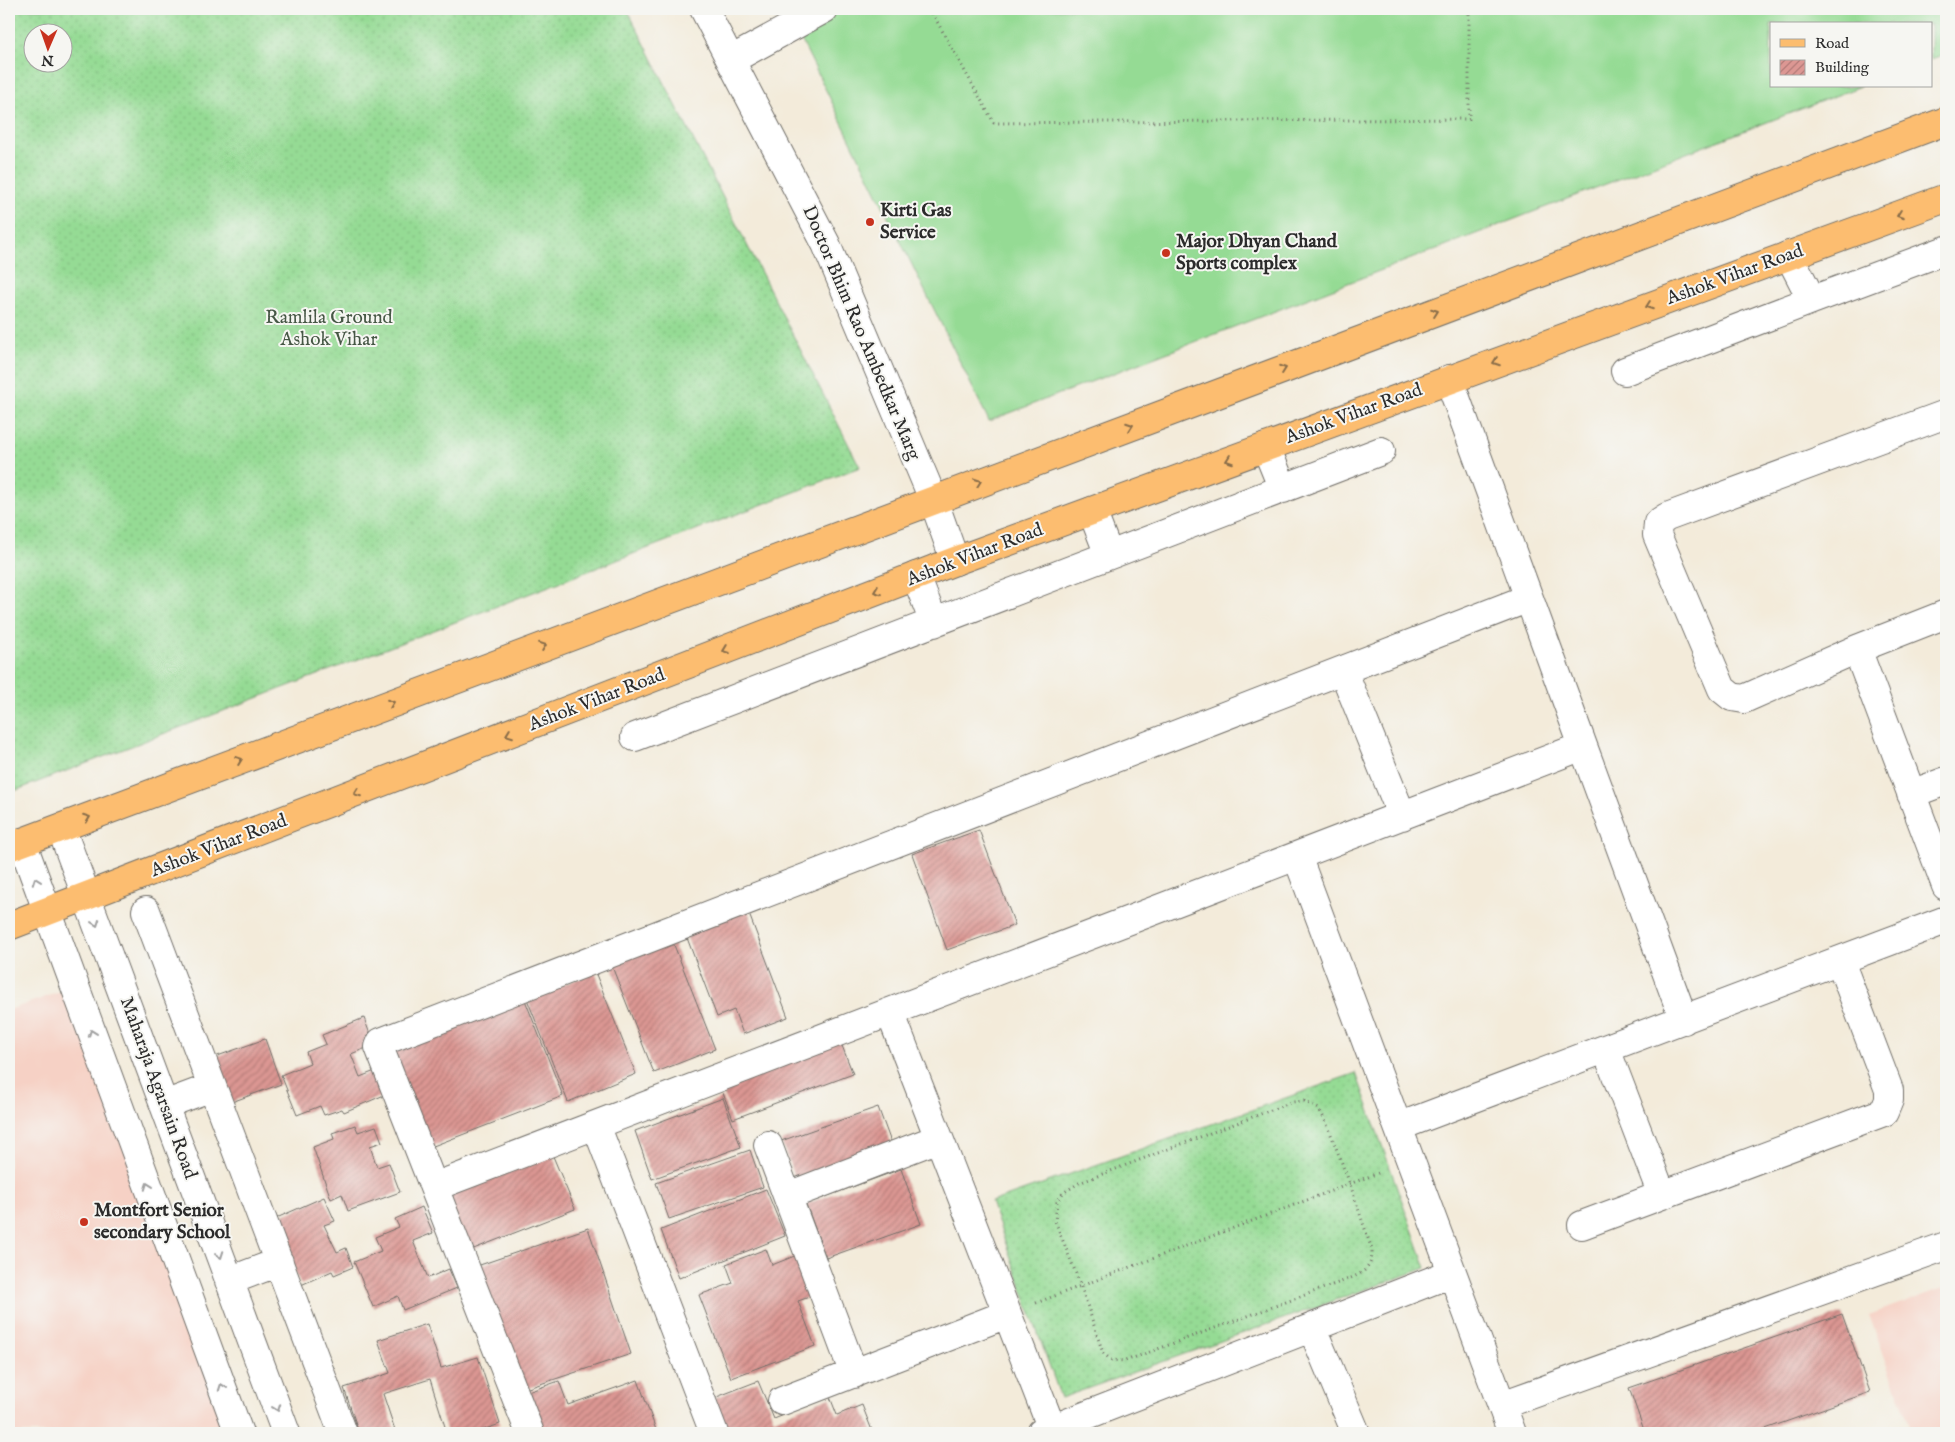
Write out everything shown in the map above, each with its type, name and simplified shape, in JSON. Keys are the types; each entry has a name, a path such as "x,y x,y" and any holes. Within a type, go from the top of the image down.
{"main road":[{"path":"15,844 1946,121"},
{"name":"Ashok Vihar Road","path":"9,926 955,561 1946,198"}],"street":[{"name":"Doctor Bhim Rao Ambedkar Marg","path":"704,9 826,244 933,499 955,561"},
{"path":"731,60 824,9"},
{"path":"1625,371 1946,250"},
{"path":"1789,255 1812,300"},
{"path":"1449,379 1684,1020"},
{"path":"1946,414 1676,513 1662,519 1658,523 1657,535 1722,689 1732,697 1744,699 1857,649 1946,614"},
{"path":"1266,447 1283,489"},
{"path":"635,737 1381,451"},
{"path":"1092,511 1109,555"},
{"path":"916,576 934,623"},
{"path":"530,1433 379,1047 381,1042 1529,598"},
{"path":"1857,649 1946,886"},
{"path":"1343,670 1402,816"},
{"path":"434,1188 1583,746"},
{"path":"1911,794 1946,781"},
{"name":"Maharaja Agarsain Road","path":"61,828 286,1433"},
{"path":"15,844 47,912 239,1433"},
{"path":"1297,856 1512,1433"},
{"path":"146,911 343,1433"},
{"path":"1398,1127 1946,920"},
{"path":"1582,1225 1884,1112 1889,1100 1889,1090 1840,961"},
{"path":"890,1012 1007,1314 1046,1431 1452,1273"},
{"path":"1606,1049 1662,1195"},
{"path":"164,1105 212,1086"},
{"path":"596,1125 714,1433"},
{"path":"788,1196 939,1138"},
{"path":"768,1145 854,1374"},
{"path":"1502,1406 1946,1246"},
{"path":"229,1281 279,1262"},
{"path":"782,1401 1007,1314"},
{"path":"1312,1328 1356,1433"}],"path":[{"path":"930,9 994,123 1469,119 1469,9"},
{"path":"1304,1101 1319,1109 1327,1124 1350,1184 1372,1250 1370,1266 1362,1274 1119,1361 1111,1360 1103,1353 1081,1286 1055,1221 1058,1202 1063,1193 1079,1183 1292,1102 1304,1101"},
{"path":"1007,1314 1350,1184"}],"shaded area":[{"name":"Montfort Senior secondary School","path":"74,987 238,1433 9,1433 9,1010"},
{"path":"1946,1287 1946,1433 1913,1433 1869,1315"}],"green space":[{"name":"Ramlila Ground Ashok Vihar","path":"9,9 627,9 860,467 9,793"},
{"name":"Major Dhyan Chand Sports complex","path":"786,9 1946,9 1946,54 1932,59 1932,22 1770,22 1770,88 1856,88 989,421"},
{"path":"1356,1073 1426,1268 1061,1398 991,1202"}],"building":[{"path":"979,830 1015,925 947,950 912,854"},
{"path":"746,906 788,1017 743,1034 734,1010 717,1017 684,930"},
{"path":"672,940 715,1049 654,1073 611,964"},
{"path":"595,972 636,1074 568,1102 527,999"},
{"path":"523,995 563,1096 428,1148 389,1047"},
{"path":"364,1018 374,1045 351,1054 360,1077 380,1069 389,1093 344,1112 342,1109 324,1115 320,1106 297,1115 281,1075 310,1063 306,1052 326,1044 322,1035"},
{"path":"839,1038 853,1074 733,1119 719,1083"},
{"path":"265,1039 281,1084 229,1103 212,1058"},
{"path":"723,1098 741,1147 652,1179 635,1131"},
{"path":"878,1107 892,1145 795,1179 781,1141"},
{"path":"355,1125 358,1132 376,1126 382,1142 370,1146 377,1167 389,1163 400,1192 348,1211 342,1194 331,1199 313,1147 334,1139 332,1133"},
{"path":"550,1149 575,1209 466,1252 441,1191"},
{"path":"750,1150 763,1187 669,1219 656,1183"},
{"path":"901,1169 921,1224 826,1258 806,1204"},
{"path":"766,1189 785,1236 679,1278 661,1230"},
{"path":"324,1197 335,1221 324,1225 337,1252 346,1248 353,1267 334,1275 332,1271 301,1285 272,1220"},
{"path":"422,1207 433,1233 413,1241 428,1278 449,1269 457,1288 403,1310 398,1296 373,1307 354,1262 381,1251 375,1237 399,1227 395,1219"},
{"path":"588,1228 631,1354 516,1392 474,1267"},
{"path":"766,1249 772,1265 797,1255 812,1296 798,1301 815,1346 731,1378 699,1295 733,1283 726,1264"},
{"path":"1842,1314 1870,1392 1754,1433 1645,1433 1629,1388"},
{"path":"427,1324 441,1368 478,1357 500,1424 474,1433 447,1433 430,1379 383,1394 396,1433 359,1433 344,1388 390,1373 378,1340"},
{"path":"638,1380 656,1430 647,1433 536,1433 522,1394 559,1381 568,1405"},
{"path":"758,1381 774,1419 830,1397 837,1415 862,1405 873,1433 728,1433 714,1398"}],"place":[{"name":"Kirti Gas Service","path":"870,222"},
{"name":"Major Dhyan Chand Sports complex","path":"1166,253"},
{"name":"Montfort Senior secondary School","path":"84,1222"}]}
